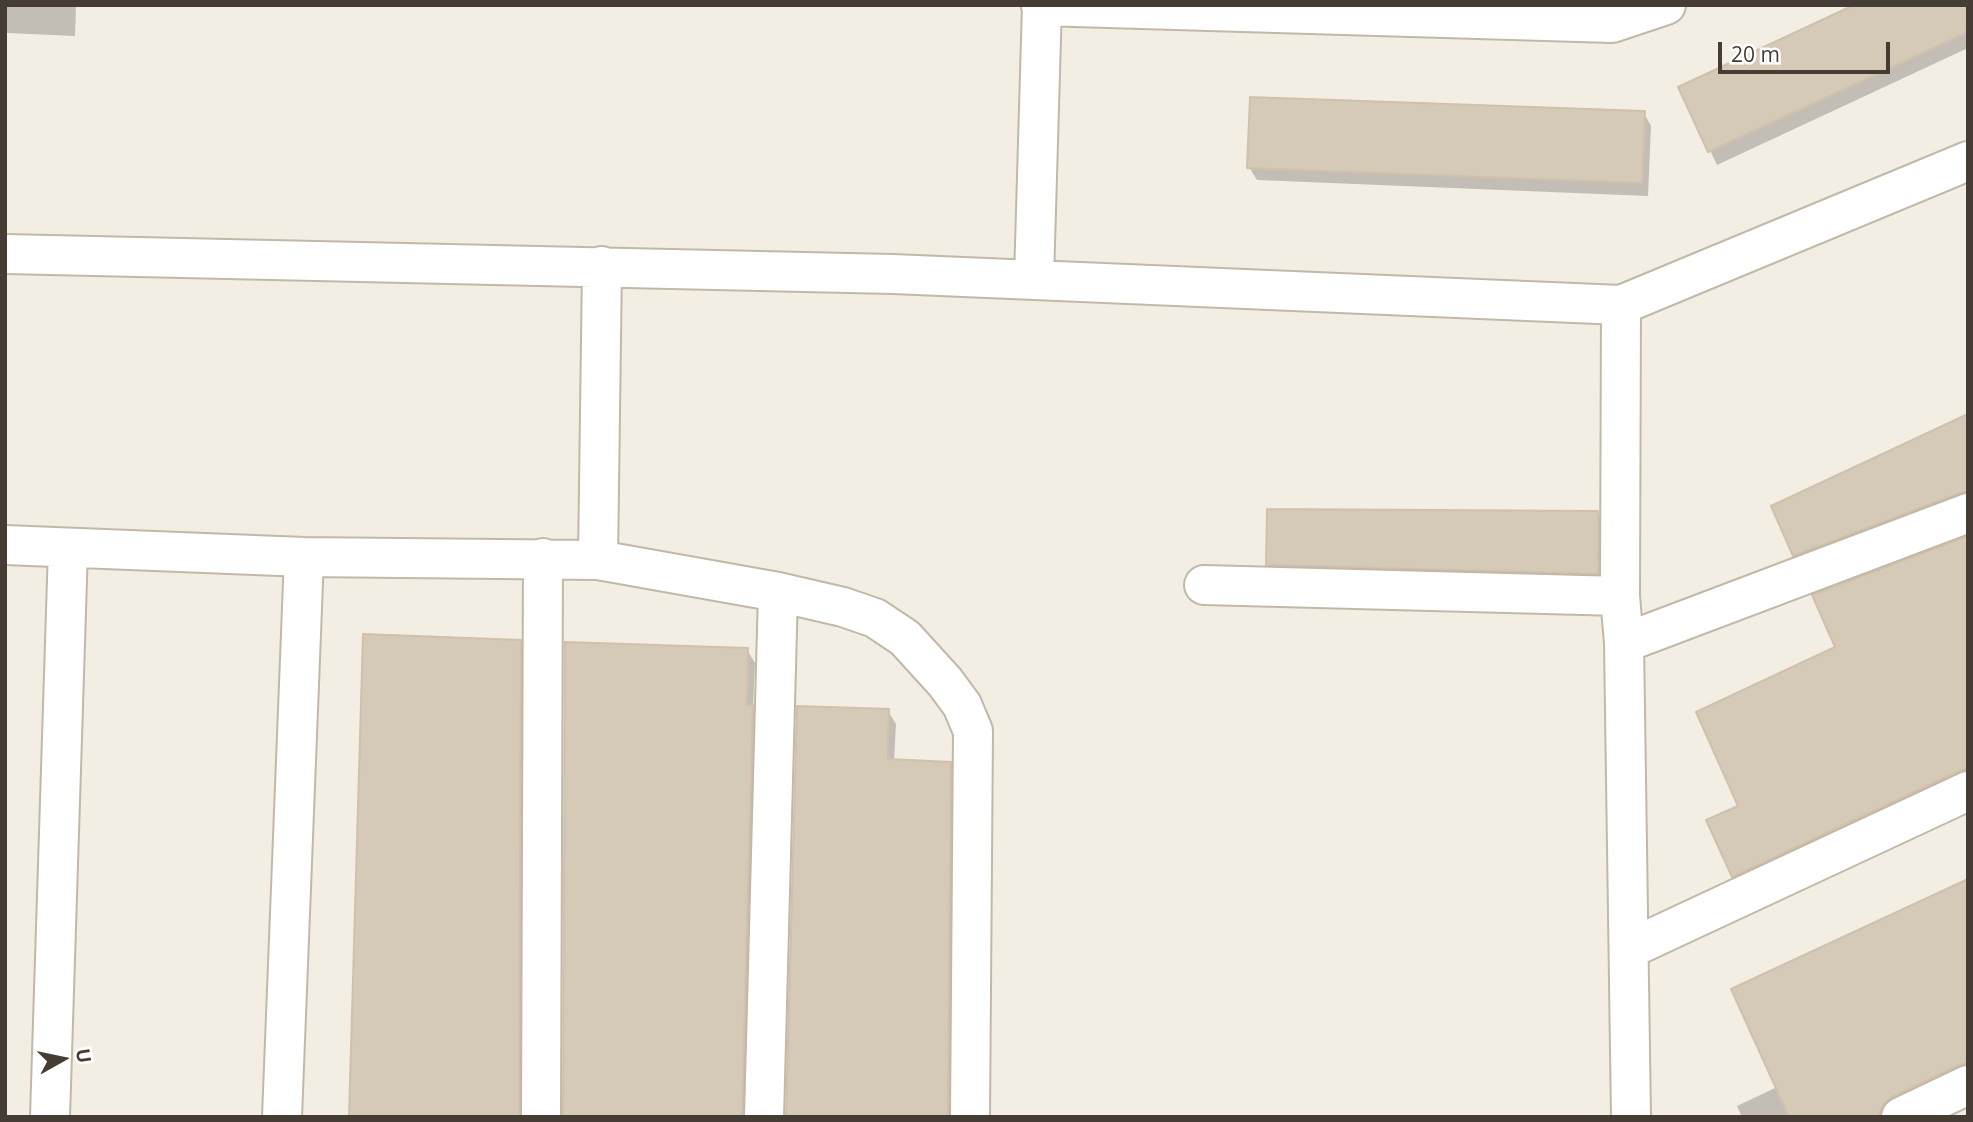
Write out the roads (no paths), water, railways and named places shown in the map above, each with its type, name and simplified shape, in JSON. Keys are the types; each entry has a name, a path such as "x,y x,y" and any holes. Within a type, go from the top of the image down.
{"street":[{"path":"1034,279 1041,5 1612,23 1666,5"},
{"path":"5,254 893,274 1620,305 1968,161"},
{"path":"598,560 602,266"},
{"path":"1620,305 1620,596 1624,643 1631,1117"},
{"path":"1624,643 1968,513"},
{"path":"5,545 304,557 598,560 778,592 874,618 905,638 945,682 962,705 973,731 970,1117"},
{"path":"50,1117 68,548"},
{"path":"282,1117 304,557"},
{"path":"541,1117 543,558"},
{"path":"1205,585 1620,596"},
{"path":"764,1117 778,592"},
{"path":"1629,949 1968,790"},
{"path":"1902,1117 1968,1085"}]}
